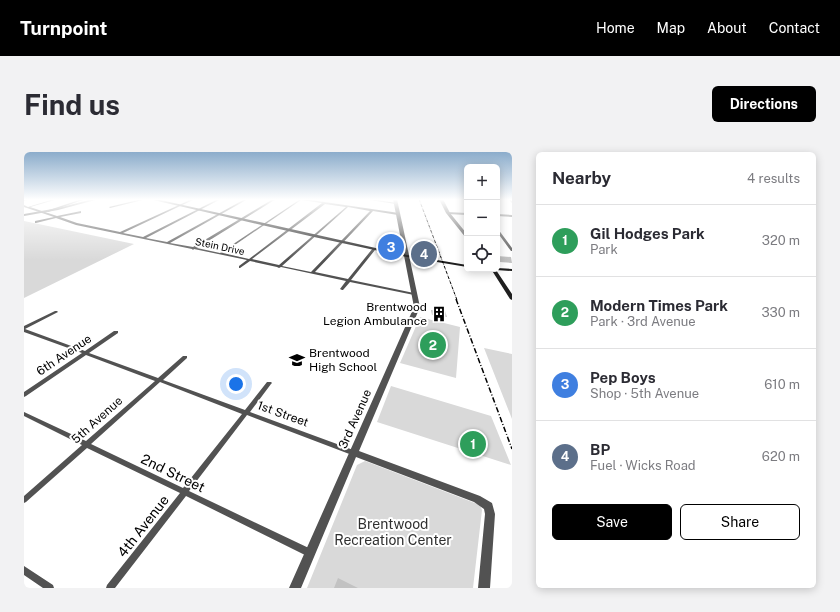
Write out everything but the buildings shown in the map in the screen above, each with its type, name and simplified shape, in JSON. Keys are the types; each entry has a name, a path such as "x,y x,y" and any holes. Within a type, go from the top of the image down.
{"main road":[{"path":"240,220 407,256 464,266"},
{"path":"500,269 512,270"},
{"path":"495,272 512,298"}],"street":[{"path":"36,222 47,219"},
{"name":"Stein Drive","path":"63,219 76,224 193,249 414,294"},
{"path":"120,233 150,219"},
{"path":"143,238 180,219"},
{"path":"167,243 211,219"},
{"path":"220,254 271,219"},
{"path":"240,267 302,219"},
{"path":"279,267 333,219"},
{"path":"312,274 363,219"},
{"name":"3rd Avenue","path":"295,588 417,307 399,219"},
{"path":"453,219 466,236"},
{"path":"193,249 240,220"},
{"path":"500,234 512,250"},
{"path":"342,289 374,249"},
{"path":"24,329 56,312"},
{"name":"1st Street","path":"24,329 477,499 488,506 490,514 484,588"},
{"name":"6th Avenue","path":"24,394 116,332"},
{"name":"5th Avenue","path":"24,500 184,357"},
{"name":"4th Avenue","path":"110,588 269,383"},
{"name":"2nd Street","path":"24,414 310,553"},
{"path":"24,570 50,588"}],"green space":[{"path":"24,221 134,244 24,298"},
{"path":"420,317 460,327 456,378 400,363"},
{"path":"484,348 512,354 512,419"},
{"path":"391,386 491,416 511,465 377,422"},
{"name":"Brentwood Recreation Center","path":"365,461 480,505 482,510 473,588 307,588 357,465"}],"railway":[{"path":"427,219 457,300"},
{"path":"456,299 512,449"}],"place":[{"name":"Pep Boys","path":"391,247"},
{"name":"BP","path":"424,254"},
{"name":"Brentwood Legion Ambulance","path":"439,314"},
{"name":"Modern Times Park","path":"433,345"},
{"name":"Brentwood High School","path":"297,360"},
{"name":"Gil Hodges Park","path":"473,444"}]}
